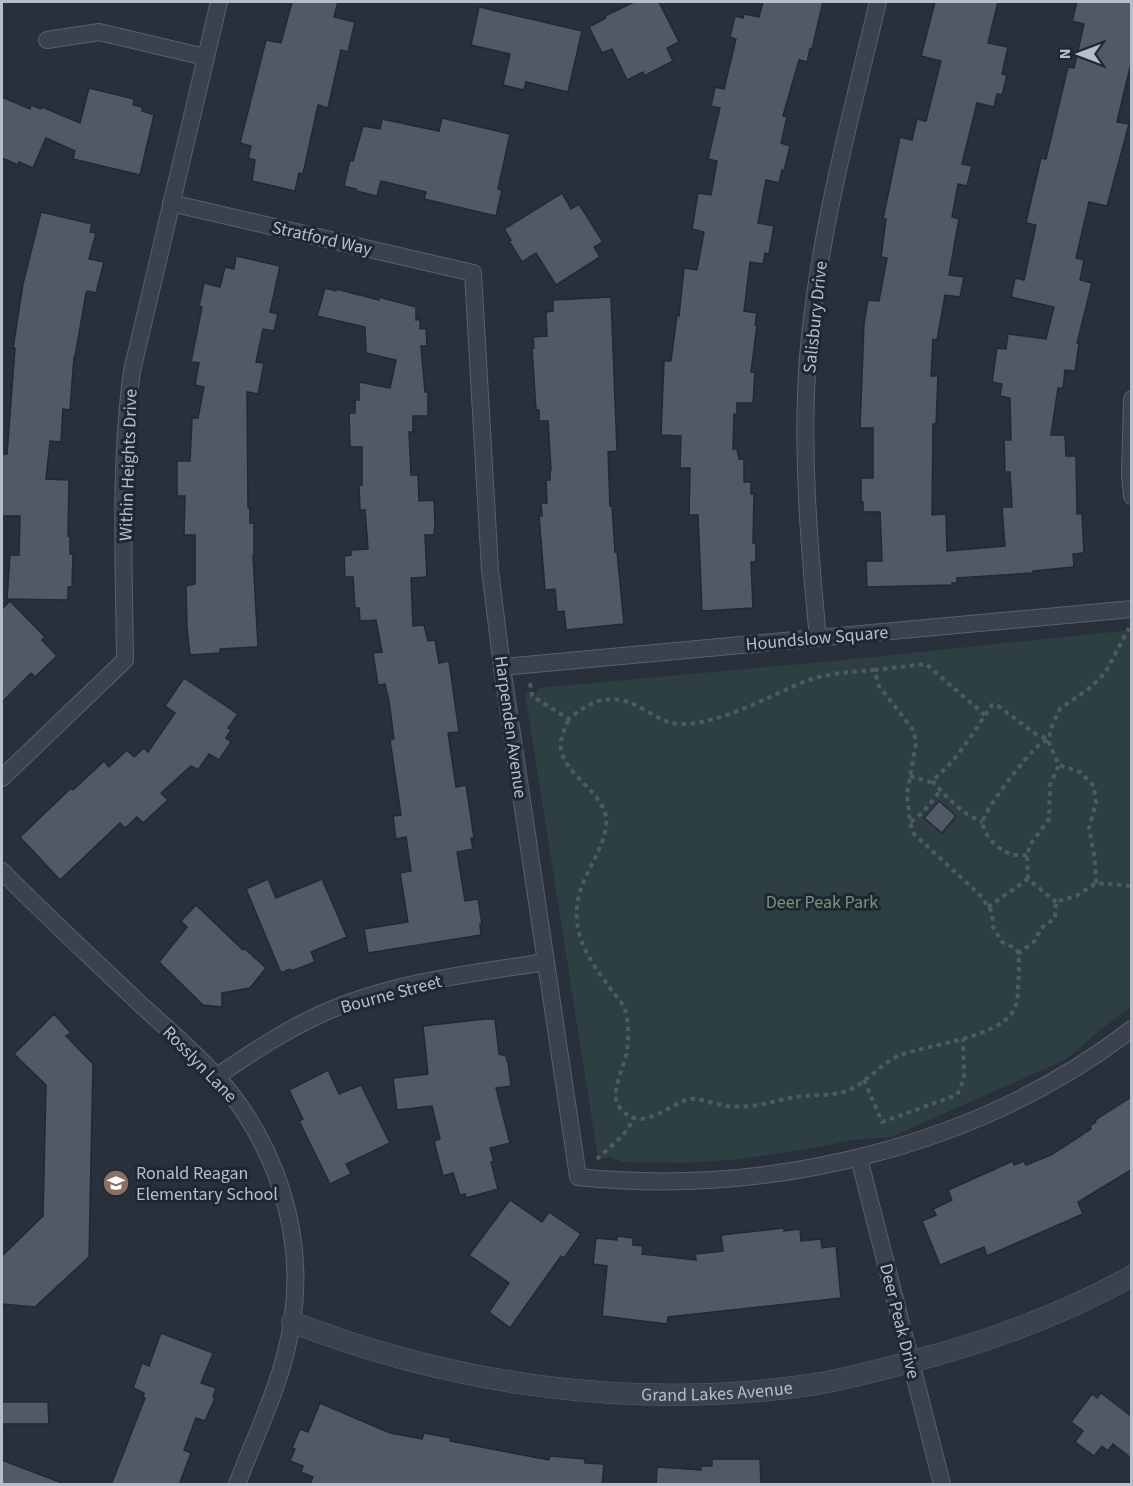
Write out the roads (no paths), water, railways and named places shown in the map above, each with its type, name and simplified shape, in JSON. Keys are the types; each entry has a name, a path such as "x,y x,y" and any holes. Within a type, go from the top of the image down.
{"street":[{"name":"Within Heights Drive","path":"2,778 125,660 124,462 126,418 132,370 219,2"},
{"name":"Salisbury Drive","path":"818,638 807,521 805,441 808,357 818,275 832,193 878,2"},
{"path":"47,40 99,32 206,57"},
{"name":"Stratford Way","path":"171,202 473,273"},
{"name":"Harpenden Avenue","path":"473,273 490,570 501,667 578,1177 668,1182 736,1179 859,1158"},
{"path":"1131,406 1131,496"},
{"name":"Houndslow Square","path":"501,667 1131,609"},
{"name":"Rosslyn Lane","path":"2,871 34,904 217,1076 243,1109 264,1145 280,1184 290,1225 295,1261 295,1298 292,1322 283,1366 237,1485"},
{"name":"Bourne Street","path":"217,1076 274,1038 320,1015 369,996 419,983 546,962"},
{"path":"859,1158 905,1145 957,1126 1020,1098 1068,1071 1131,1029"},
{"name":"Deer Peak Drive","path":"859,1158 942,1485"},
{"name":"Grand Lakes Avenue","path":"292,1322 394,1357 462,1374 531,1386 601,1393 670,1395 740,1392 820,1383 910,1362 1004,1333 1058,1311 1131,1276"}],"place":[{"name":"Ronald Reagan Elementary School","path":"116,1183"}],"park label":[{"name":"Deer Peak Park","path":"822,902"}]}
